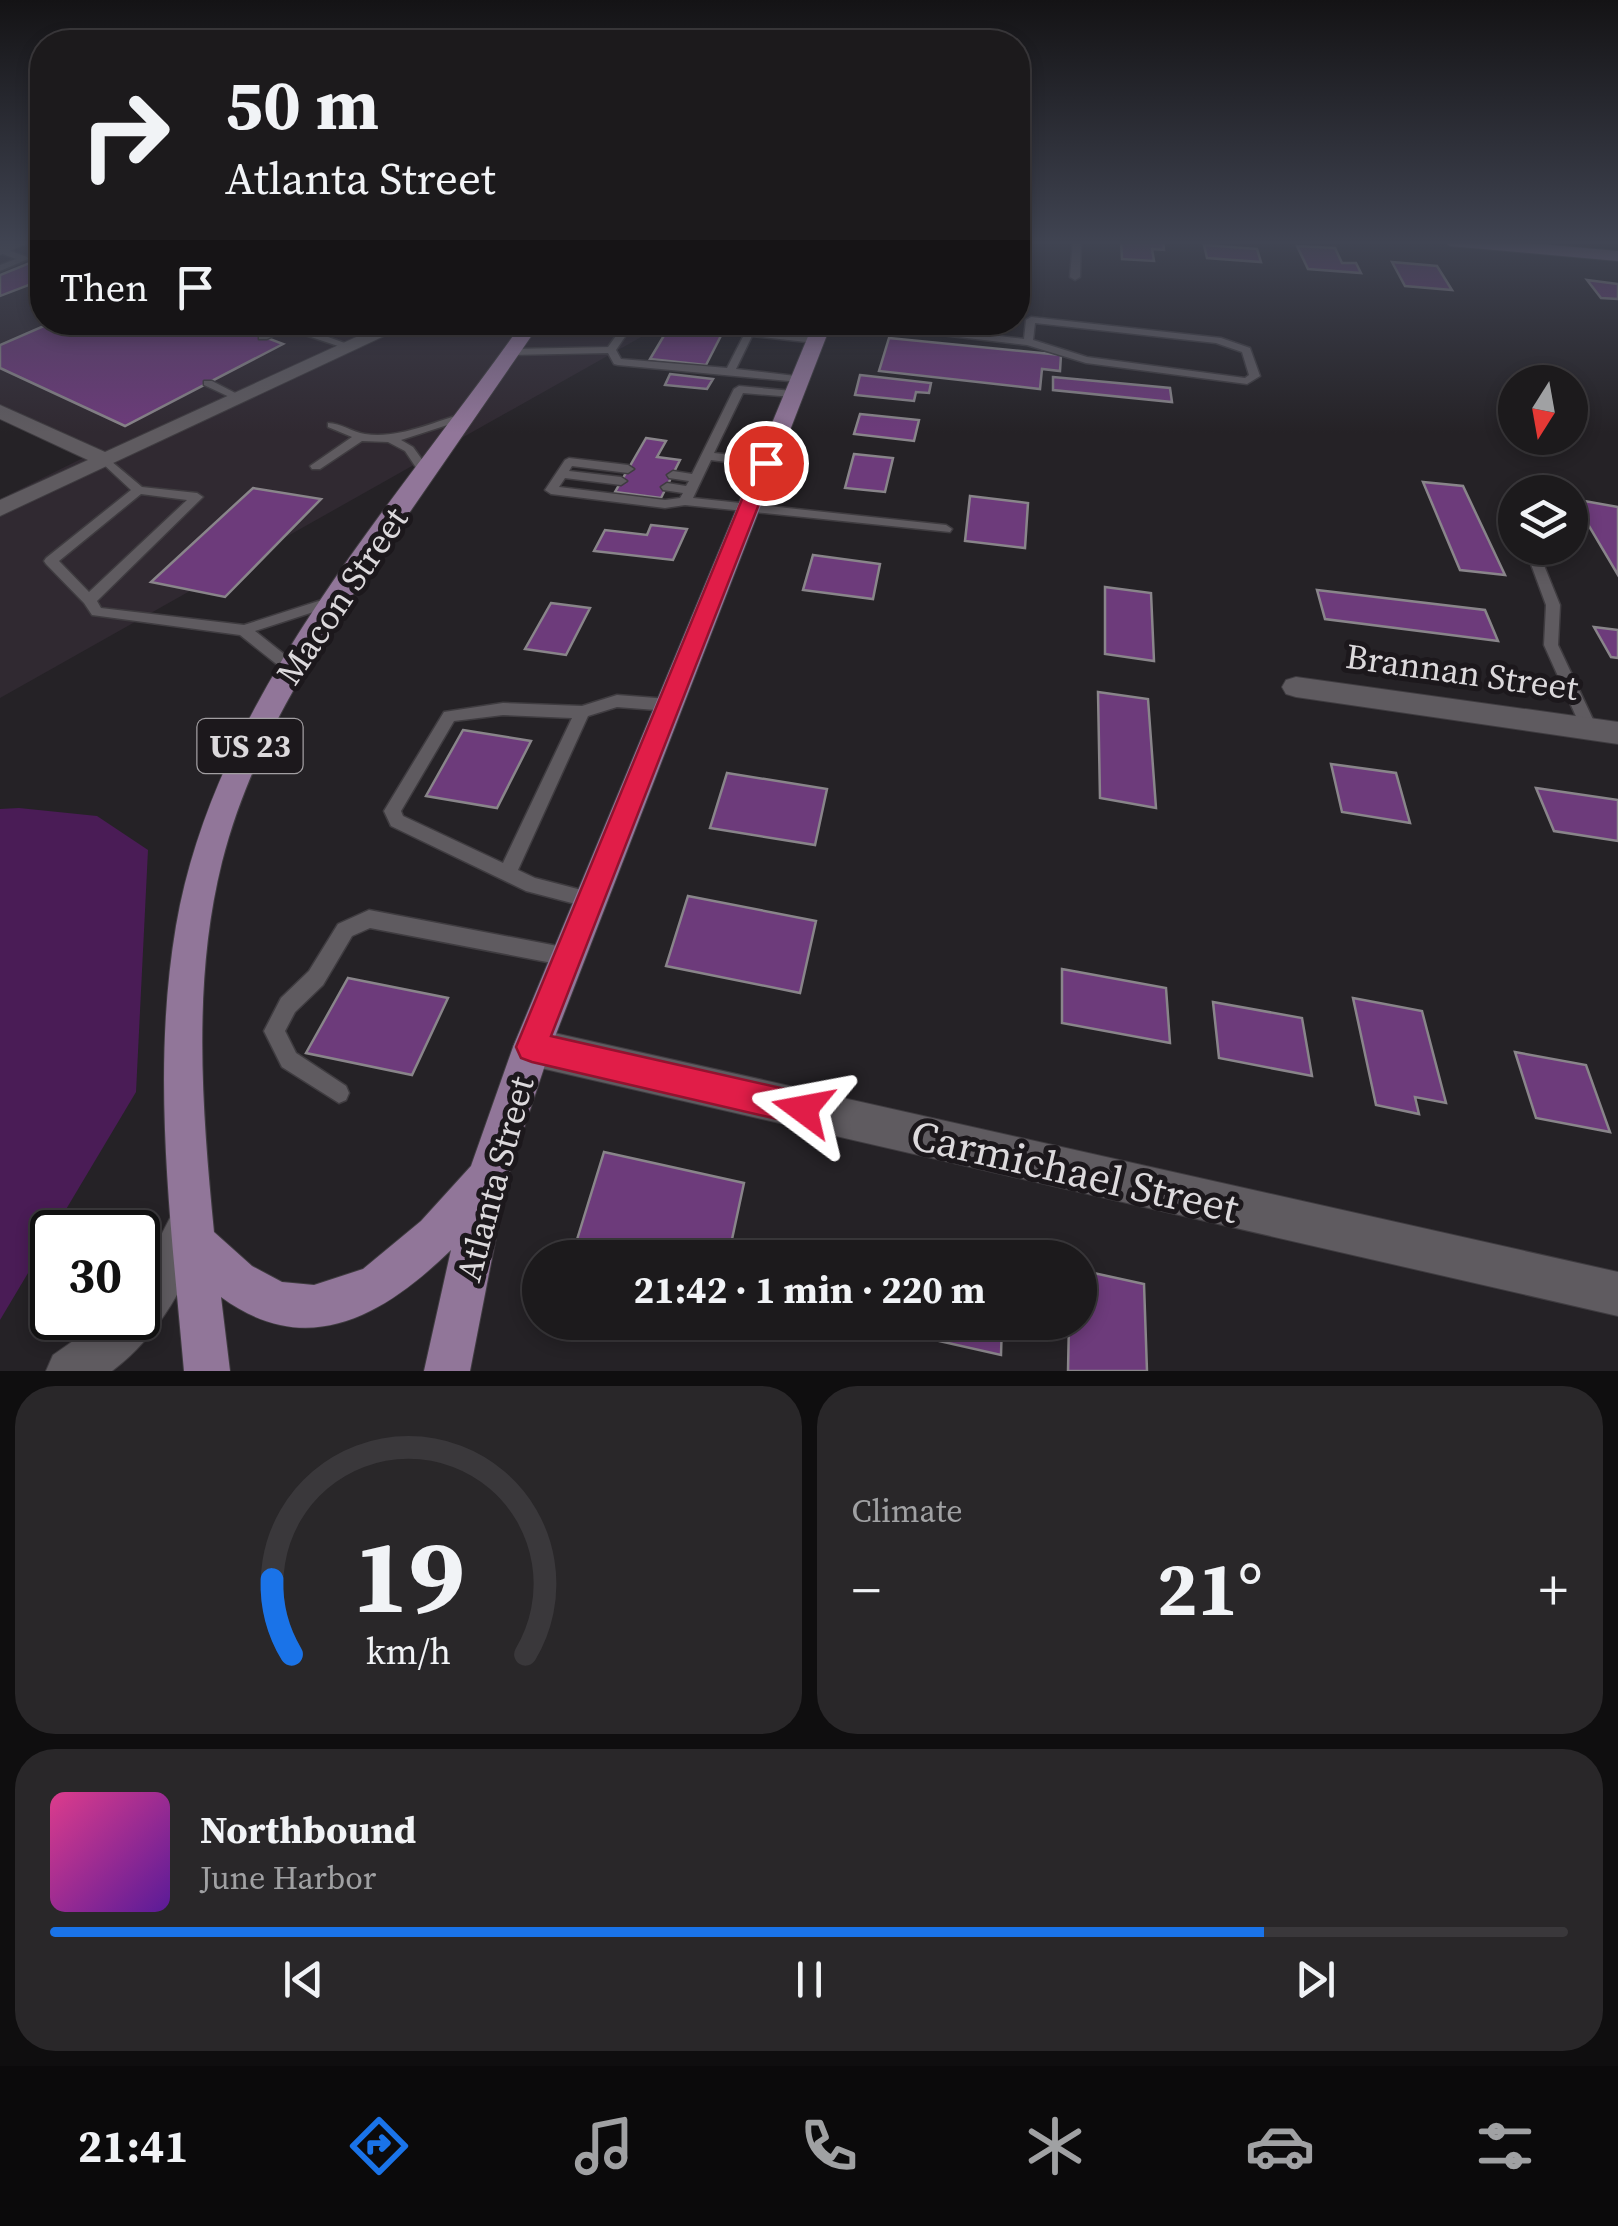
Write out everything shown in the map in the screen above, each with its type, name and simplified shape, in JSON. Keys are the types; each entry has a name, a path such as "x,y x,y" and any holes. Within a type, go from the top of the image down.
{"main road":[{"name":"Macon Street","path":"207,1371 183,1056 188,960 204,866 227,793 289,666 523,335"},
{"name":"Atlanta Street","path":"446,1371 488,1176 532,1047 818,335"},
{"path":"195,1231 244,1288 292,1307 331,1305 365,1293 424,1252 488,1176"}],"street":[{"path":"0,509 377,335"},
{"path":"0,411 105,460"},
{"name":"Brannan Street","path":"1296,686 1618,733"},
{"name":"Carmichael Street","path":"532,1047 1618,1294"},
{"path":"69,1371 132,1326 166,1282 195,1231"}],"lane":[{"path":"974,335 1028,342 1119,365 1247,381 1254,376 1246,350 1217,340 1030,320"},
{"path":"314,335 351,347"},
{"path":"612,350 623,335"},
{"path":"730,371 747,335"},
{"path":"1028,342 1029,335"},
{"path":"511,352 612,350"},
{"path":"612,350 618,362 730,371 796,387"},
{"path":"208,384 240,398"},
{"path":"625,476 565,468 551,490 666,504 691,490 739,388 796,387"},
{"path":"332,425 360,437 391,439 465,416"},
{"path":"316,466 360,437"},
{"path":"391,439 409,449 426,472"},
{"path":"707,456 766,463"},
{"path":"89,600 197,497 138,490 105,460"},
{"path":"670,481 747,510 946,529"},
{"path":"138,490 51,560 97,612 244,630 334,602"},
{"path":"1537,565 1553,606 1551,645 1589,728"},
{"path":"244,630 289,666"},
{"path":"591,900 532,885 397,821 392,810 449,716 503,708 582,712 617,701 668,705"},
{"path":"508,871 582,712"},
{"path":"338,1093 289,1060 274,1031 288,1005 316,978 345,930 369,919 568,957"}],"shaded area":[{"path":"0,305 30,305 30,335 645,335 0,698 0,499 87,456 0,413"},
{"path":"0,809 97,816 148,850 136,1092 66,1210 30,1210 30,1270 0,1320"}],"building":[{"path":"30,332 30,335 259,335 283,344 125,426 0,368 0,345"},
{"path":"664,335 721,335 706,365 650,359"},
{"path":"889,338 1061,355 1060,371 1042,369 1040,389 879,371"},
{"path":"670,374 713,379 707,389 665,385"},
{"path":"860,375 931,383 929,393 916,392 914,401 855,395"},
{"path":"1053,377 1170,388 1172,402 1053,390"},
{"path":"860,414 919,420 914,441 854,434"},
{"path":"646,438 666,441 657,457 680,460 661,498 615,492"},
{"path":"854,454 893,458 885,492 845,488"},
{"path":"1423,482 1463,486 1505,575 1460,570"},
{"path":"253,488 321,499 225,597 151,582"},
{"path":"970,496 1028,503 1025,548 965,541"},
{"path":"1588,502 1618,507 1618,575 1588,524"},
{"path":"651,525 687,529 673,560 594,551 605,530 647,535"},
{"path":"813,555 880,564 873,599 803,590"},
{"path":"1105,587 1151,593 1154,661 1105,654"},
{"path":"1317,590 1485,610 1498,641 1325,619"},
{"path":"551,603 590,608 566,655 525,649"},
{"path":"1594,627 1618,630 1618,658 1611,657"},
{"path":"1098,692 1148,699 1156,808 1100,798"},
{"path":"463,730 531,741 497,808 426,796"},
{"path":"1331,764 1396,773 1410,823 1342,812"},
{"path":"727,773 827,789 815,845 710,828"},
{"path":"1536,788 1618,800 1618,841 1554,831"},
{"path":"688,896 816,921 800,993 666,966"},
{"path":"1062,969 1166,988 1170,1043 1062,1023"},
{"path":"348,978 448,998 412,1075 306,1053"},
{"path":"1353,998 1422,1011 1446,1103 1415,1097 1419,1114 1376,1105"},
{"path":"1213,1002 1302,1018 1312,1076 1219,1058"},
{"path":"1515,1052 1586,1065 1610,1132 1536,1118"},
{"path":"604,1152 744,1183 732,1240 577,1240"},
{"path":"1097,1274 1144,1284 1147,1371 1068,1371 1069,1340 1097,1340"},
{"path":"935,1340 1001,1340 1001,1355"}],"route":[{"path":"766,463 532,1047 803,1109"}]}
